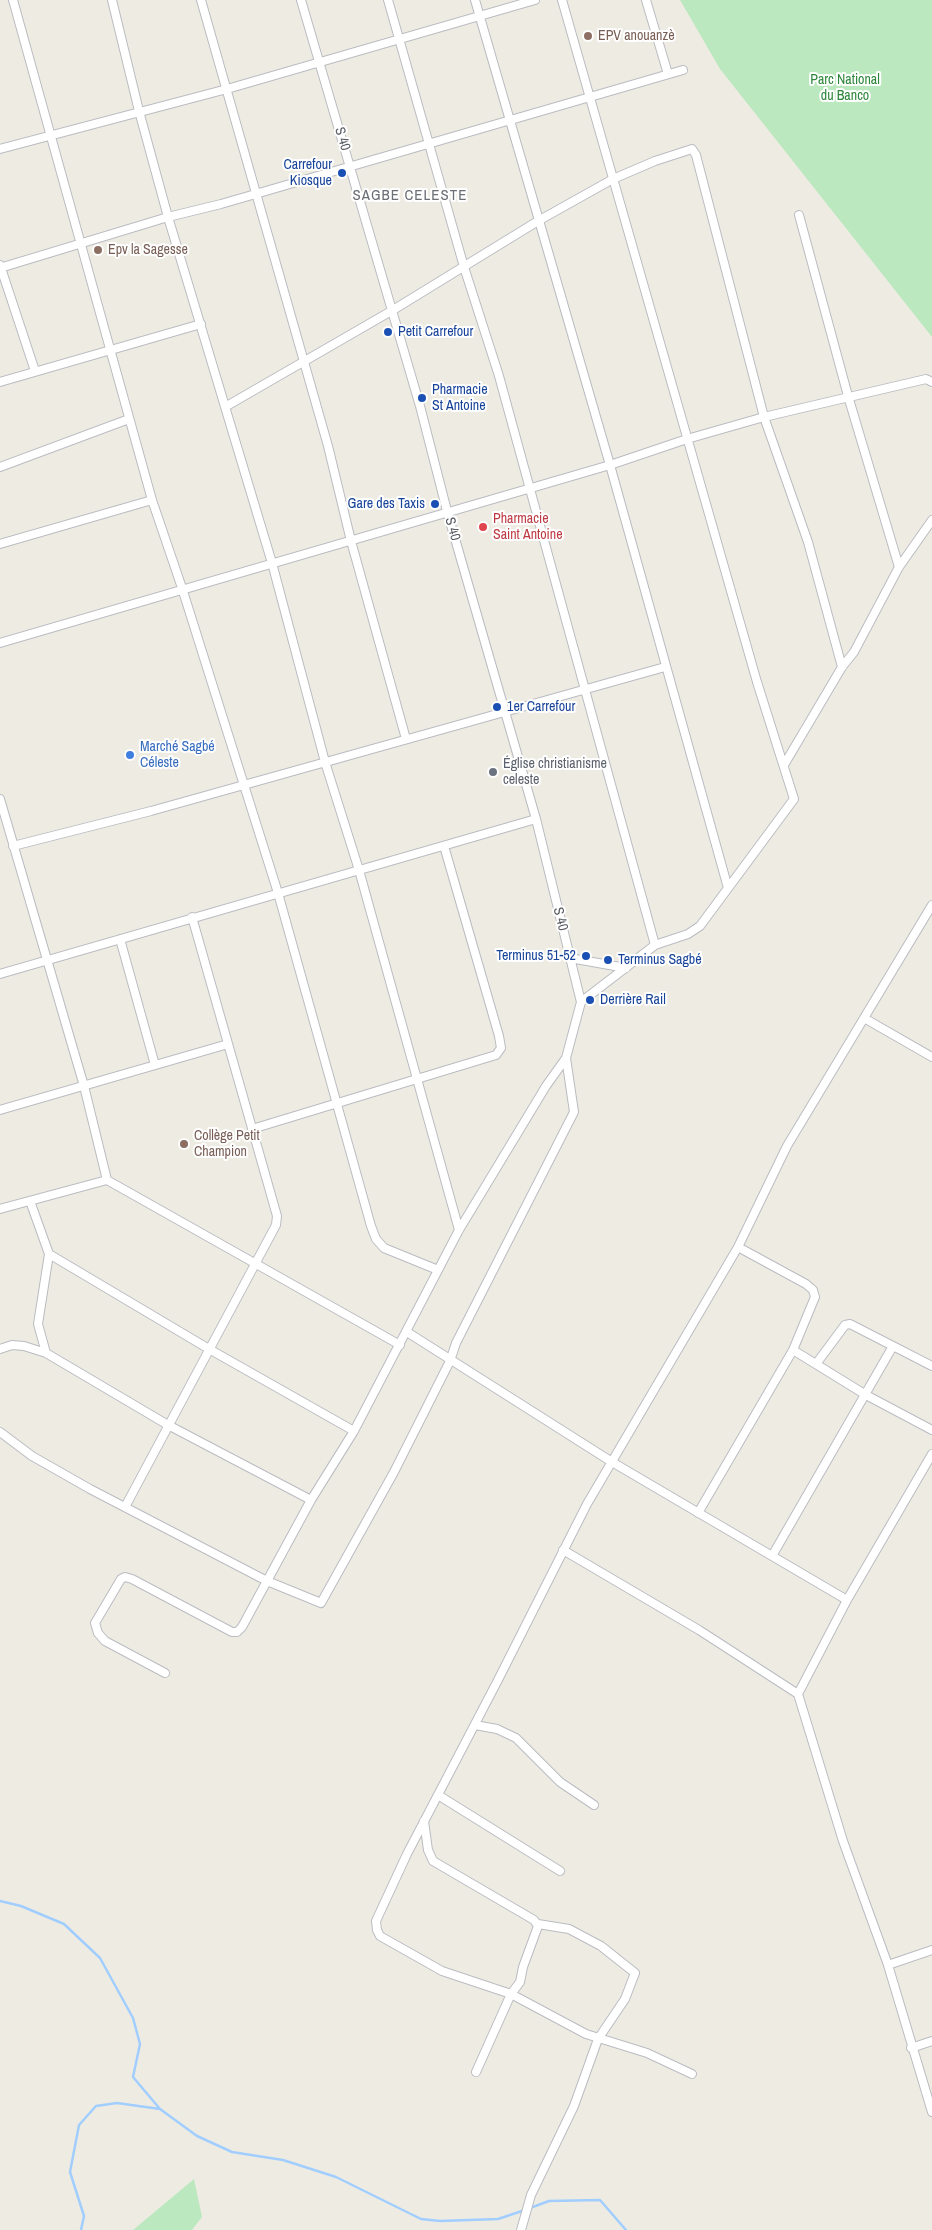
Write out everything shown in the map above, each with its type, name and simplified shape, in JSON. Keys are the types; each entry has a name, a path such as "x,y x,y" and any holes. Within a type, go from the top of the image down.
{"street":[{"path":"13,0 152,500 182,588 278,893 376,1238 384,1248 438,1270"},
{"path":"112,0 139,112 168,217 272,563 325,762 359,870 459,1230"},
{"path":"202,0 328,446 351,541 406,740"},
{"name":"S 40","path":"300,0 393,310 447,511 506,712 536,819 581,1002"},
{"path":"388,0 464,267 499,376 655,945"},
{"path":"475,0 610,465 728,888"},
{"path":"0,149 51,137 227,88 534,0"},
{"path":"165,1673 106,1641 98,1633 95,1623 121,1579 125,1577 132,1579 232,1632 238,1632 311,1500 354,1431 459,1230 546,1086 566,1058 581,1002 655,945 688,934 700,926 794,800 757,682 562,0"},
{"path":"646,0 668,74"},
{"path":"35,371 0,266 82,244 168,217 257,194 682,70"},
{"path":"225,407 393,310 538,221 613,179 689,149 694,151 764,417 808,542 842,667"},
{"path":"799,215 848,396 899,567"},
{"path":"0,382 201,324"},
{"path":"0,643 182,588 351,541 447,511 610,465 687,439 764,417 926,379 932,382"},
{"path":"0,468 129,419"},
{"path":"0,544 152,500"},
{"path":"784,765 842,667 854,652 899,567 932,520"},
{"path":"13,846 151,811 665,667"},
{"path":"0,800 84,1086 107,1180"},
{"path":"0,974 536,819"},
{"path":"252,1129 417,1078 484,1060 496,1055 501,1048 444,846"},
{"path":"692,2074 647,2054 598,2039 548,2015 511,1994 442,1971 390,1943 377,1930 376,1921 382,1905 424,1821 476,1725 563,1550 612,1462 738,1247 787,1146 932,905"},
{"path":"125,1507 276,1225 276,1216 192,917"},
{"path":"120,939 155,1065"},
{"path":"570,958 626,968"},
{"path":"864,1018 932,1057"},
{"path":"0,1110 228,1044"},
{"path":"0,1432 32,1456 125,1507 267,1581 321,1603 394,1472 450,1361 456,1343 574,1112 566,1058"},
{"path":"0,1209 107,1180 400,1345"},
{"path":"30,1201 49,1254 38,1324 46,1353"},
{"path":"698,1513 793,1350 816,1297 813,1290 806,1284 738,1247"},
{"path":"49,1254 209,1349 354,1431"},
{"path":"816,1364 845,1325 850,1324 932,1366"},
{"path":"407,1332 612,1462 847,1600"},
{"path":"0,1349 12,1346 35,1347 168,1424 311,1500"},
{"path":"772,1556 893,1346"},
{"path":"793,1350 866,1395 932,1430"},
{"path":"798,1694 847,1600 932,1454"},
{"path":"563,1550 699,1630 798,1694 843,1841 888,1965 911,2048 932,2112"},
{"path":"476,1725 497,1729 516,1738 560,1782 594,1805"},
{"path":"438,1795 560,1871"},
{"path":"424,1821 428,1850 434,1861 538,1924 569,1929 601,1946 635,1973 625,1999 598,2039 574,2106 530,2195 520,2230"},
{"path":"476,2072 511,1994 520,1982 523,1967 532,1946 538,1924"},
{"path":"888,1965 932,1950"},
{"path":"911,2048 932,2041"}],"green space":[{"name":"Parc National du Banco","path":"680,0 932,0 932,337 720,69"},
{"path":"194,2179 202,2217 192,2230 133,2230"}],"waterway":[{"path":"0,1901 21,1906 64,1924 100,1958 133,2018 140,2044 133,2077 160,2109 197,2136 232,2152 283,2160 336,2177 421,2219 440,2221 498,2219 525,2210"},
{"path":"81,2230 84,2216 70,2172 79,2125 96,2106 117,2103 160,2109"},
{"path":"530,2208 549,2201 600,2200 626,2230"}],"place":[{"name":"EPV anouanzè","path":"588,36"},
{"name":"Carrefour Kiosque","path":"342,173"},
{"name":"Epv la Sagesse","path":"98,250"},
{"name":"Petit Carrefour","path":"388,332"},
{"name":"Pharmacie St Antoine","path":"422,398"},
{"name":"Gare des Taxis","path":"435,504"},
{"name":"Pharmacie Saint Antoine","path":"483,527"},
{"name":"1er Carrefour","path":"497,707"},
{"name":"Marché Sagbé Céleste","path":"130,755"},
{"name":"Église christianisme celeste","path":"493,772"},
{"name":"Terminus 51-52","path":"586,956"},
{"name":"Terminus Sagbé","path":"608,960"},
{"name":"Derrière Rail","path":"590,1000"},
{"name":"Collège Petit Champion","path":"184,1144"}],"district":[{"name":"SAGBE CELESTE","path":"410,196"}]}
